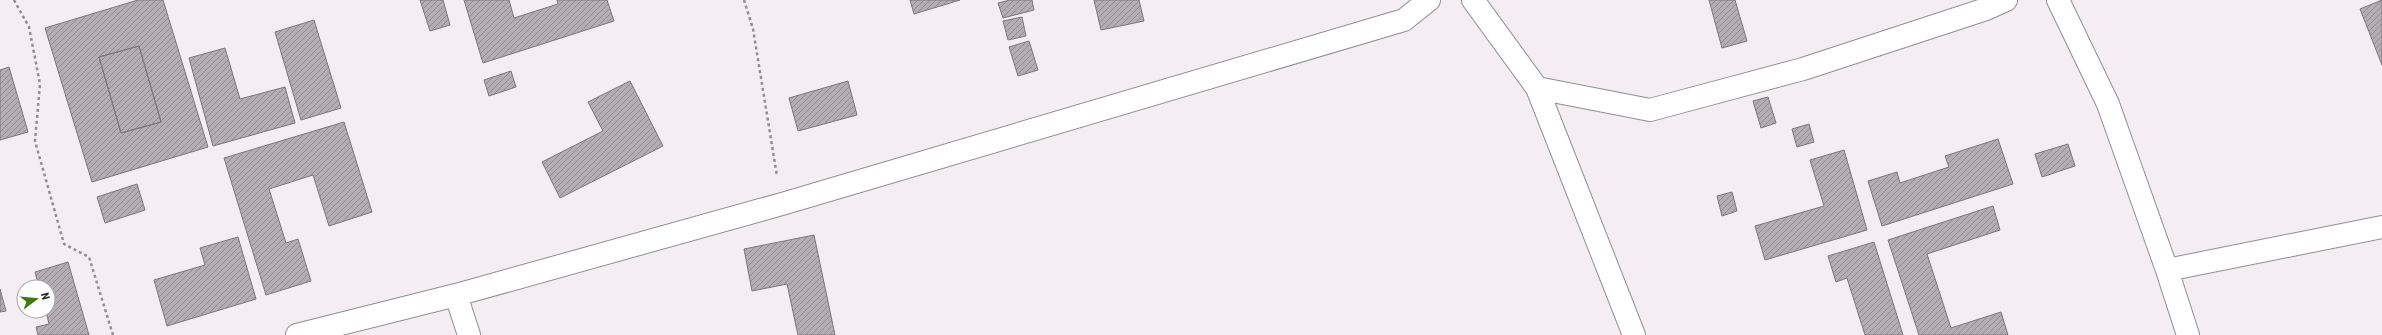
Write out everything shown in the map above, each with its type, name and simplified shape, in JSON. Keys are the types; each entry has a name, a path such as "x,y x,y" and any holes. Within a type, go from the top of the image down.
{"street":[{"path":"297,335 456,295 782,204 1404,20 1429,0"},
{"path":"1473,0 1537,88 1634,335"},
{"path":"1537,88 1650,110 1803,69 1986,9 2006,0"},
{"path":"2058,0 2108,104 2167,270 2188,335"},
{"path":"2167,270 2382,227"},
{"path":"456,295 469,335"}],"path":[{"path":"14,0 29,27 40,84 35,141 64,244 89,257 113,335"},
{"path":"744,0 752,29 782,204"}],"building":[{"path":"138,0 163,0 208,147 92,182 45,28","holes":["139,46 161,122 121,133 99,57"]},
{"path":"420,0 443,0 450,25 430,31"},
{"path":"464,0 509,0 514,18 558,4 557,0 607,0 614,21 483,63"},
{"path":"910,0 960,0 914,14"},
{"path":"1010,0 1032,0 1034,10 1003,18 998,3"},
{"path":"1094,0 1139,0 1144,21 1101,30"},
{"path":"1709,0 1735,0 1747,41 1722,48"},
{"path":"2382,0 2382,65 2360,9"},
{"path":"1022,17 1026,36 1008,40 1003,21"},
{"path":"314,20 341,108 301,120 275,32"},
{"path":"1029,41 1038,70 1018,76 1009,47"},
{"path":"139,46 161,122 121,133 99,57"},
{"path":"225,48 240,99 285,87 295,123 213,146 189,58"},
{"path":"9,67 28,132 0,140 0,70"},
{"path":"511,71 516,87 489,96 484,80"},
{"path":"630,81 663,146 560,198 542,162 603,131 588,102"},
{"path":"848,81 857,115 798,131 789,98"},
{"path":"1768,97 1776,123 1761,128 1753,101"},
{"path":"344,122 372,212 329,226 313,175 269,189 286,243 298,239 311,281 266,295 224,158"},
{"path":"1809,124 1814,142 1797,147 1792,129"},
{"path":"1998,139 2013,184 1882,226 1868,181 1897,172 1900,183 1949,167 1945,156"},
{"path":"2068,144 2075,166 2042,177 2035,154"},
{"path":"1844,150 1867,230 1765,260 1755,226 1824,206 1810,160"},
{"path":"137,184 145,210 105,223 97,197"},
{"path":"1732,192 1737,211 1722,216 1717,196"},
{"path":"1993,206 2000,230 1927,254 1951,328 2001,312 2008,335 1919,335 1888,240"},
{"path":"814,235 835,335 798,335 787,284 752,291 744,249"},
{"path":"238,237 256,299 167,326 154,280 205,265 200,248"},
{"path":"1874,242 1903,335 1865,335 1847,278 1836,282 1828,256"},
{"path":"68,262 89,335 38,335 36,327 49,324 48,319 56,319 56,279 37,279 35,272"},
{"path":"0,289 6,311 0,312"}]}
